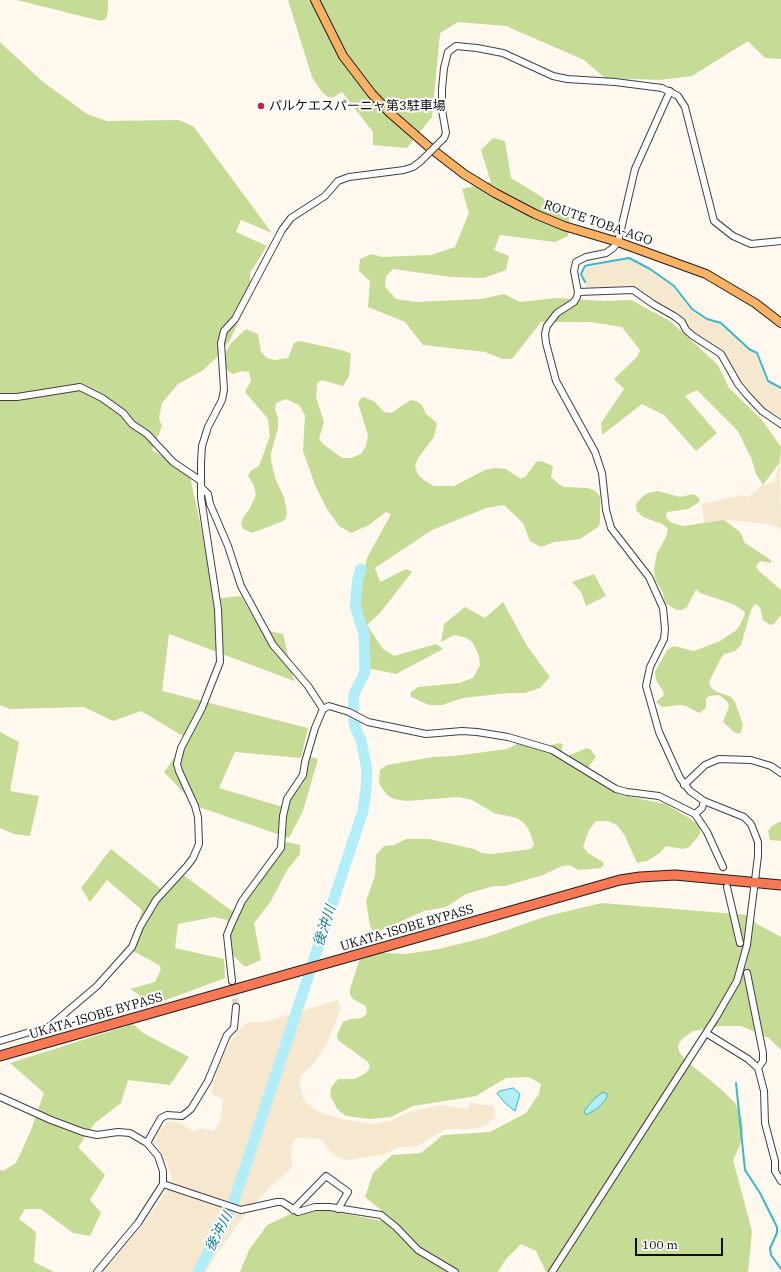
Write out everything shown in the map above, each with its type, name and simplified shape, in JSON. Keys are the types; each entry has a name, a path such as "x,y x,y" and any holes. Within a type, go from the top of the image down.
{"highway":[{"name":"UKATA-ISOBE BYPASS","path":"0,1056 323,966 620,880 640,877 675,876 781,884"}],"main road":[{"name":"ROUTE TOBA-AGO","path":"315,0 337,45 359,78 390,113 429,147 464,174 495,193 535,214 564,226 618,242 706,274 750,300 781,323"}],"street":[{"path":"0,1041 50,1026 97,986 132,947 140,927 156,900 190,862 199,844 198,817 195,806 179,772 177,764 181,748 202,708 220,662 218,609 201,484 202,446 208,427 222,400 224,390 221,343 224,331 235,319 282,230 291,218 325,196 338,182 349,177 404,170 413,167 444,138 446,133 442,110 442,89 444,68 448,52 456,46 477,48 502,53 553,76 567,79 615,82 662,88 670,91 678,96 685,107 714,221 733,236 751,244 781,241"},
{"path":"552,1272 728,999 742,967 747,945 758,842 751,824 744,817 704,800 684,785 659,732 646,686 650,667 664,639 665,629 663,608 649,578 611,528 606,510 602,473 595,452 562,393 547,353 545,334 547,326 557,313 574,302 578,292 574,271 576,262 586,257 606,253 618,242 635,169 670,91"},
{"path":"578,292 633,290 674,316 682,322 686,330 693,336 721,354 738,384 747,395 762,411 781,424"},
{"path":"0,397 17,397 80,387 102,398 123,413 132,424 147,434 173,462 201,484 208,494 210,504 228,546 241,586 273,645 308,686 324,709"},
{"path":"232,981 227,936 231,924 242,901 281,848 283,816 287,799 303,775 305,762 324,709 329,706 335,707 368,722 426,734 462,731 477,732 531,742 561,755 616,789 659,796 695,814 707,832 723,867"},
{"path":"684,785 705,765 719,759 751,760 771,766 781,772"},
{"path":"695,814 702,808 704,800"},
{"path":"727,887 740,944"},
{"path":"747,973 763,1052 763,1061 758,1068"},
{"path":"147,1144 161,1118 167,1115 182,1116 191,1109 208,1081 225,1039 234,1028 236,1007"},
{"path":"706,1033 748,1059 758,1068 764,1091 765,1123 775,1161 775,1171 781,1182"},
{"path":"0,1097 51,1120 83,1132 97,1135 118,1132 130,1133 147,1144 158,1156 161,1162 163,1184 138,1222 97,1272"},
{"path":"293,1210 326,1176 348,1192 338,1209"},
{"path":"163,1184 241,1210 282,1202 298,1212 315,1208 330,1207 381,1215 396,1227 418,1250 455,1272"}],"shaded area":[{"path":"629,259 649,270 673,287 691,310 707,320 721,324 748,350 756,354 766,381 781,390 781,429 764,415 724,360 681,324 651,306 633,292 588,295 583,273 587,267"},
{"path":"780,462 781,529 769,524 728,520 704,523 702,504 742,495 748,497 763,485 774,482"},
{"path":"338,1000 341,1008 327,1044 313,1064 301,1075 299,1081 303,1098 311,1107 324,1114 372,1124 390,1121 409,1112 441,1105 468,1109 470,1103 494,1106 496,1117 486,1125 473,1129 446,1129 417,1146 397,1148 381,1155 344,1160 333,1154 321,1139 297,1138 293,1142 291,1150 292,1168 270,1187 240,1221 206,1272 103,1272 139,1230 166,1192 172,1178 165,1158 155,1142 158,1132 165,1124 171,1121 180,1123 194,1132 200,1128 213,1131 220,1123 223,1099 211,1094 221,1057 236,1033 248,1022 265,1022"}],"green space":[{"path":"17,0 108,0 108,11 106,19 101,21"},
{"path":"288,0 781,0 781,59 765,58 748,41 692,76 660,80 605,78 584,60 506,26 458,22 440,33 432,117 407,148 373,145 373,132 342,92 334,97 328,97 322,92 312,77"},
{"path":"0,42 43,82 87,114 107,121 179,120 193,126 272,233 241,220 236,232 267,246 250,273 251,295 230,340 216,358 202,371 178,384 162,403 159,418 162,426 152,450 189,472 206,550 214,599 241,596 260,629 283,634 294,681 169,634 162,691 308,728 301,758 235,752 219,788 283,807 303,783 308,756 318,759 303,811 289,838 196,806 164,772 188,739 141,711 113,721 84,707 10,709 0,705"},
{"path":"493,138 505,141 511,178 570,214 568,236 555,242 500,235 494,250 509,256 506,270 484,278 451,277 393,269 386,276 385,287 396,299 415,302 481,299 504,294 520,302 556,298 603,301 631,300 670,321 718,365 729,388 762,420 781,447 780,462 763,485 756,474 752,460 738,431 697,390 685,396 717,433 696,451 664,415 642,404 602,435 601,423 624,389 614,379 637,357 640,350 622,327 590,322 541,322 512,359 502,359 485,352 423,345 405,322 368,307 370,281 359,271 360,259 372,254 382,257 431,255 455,247 469,213 462,189 491,182 481,150"},
{"path":"246,329 258,334 261,352 267,358 275,360 288,358 294,343 300,341 345,351 351,354 349,376 343,386 322,380 318,382 317,385 316,397 324,422 319,439 323,444 342,458 351,458 361,454 366,446 368,435 358,403 362,397 374,401 384,412 391,413 411,400 416,401 422,405 426,414 437,423 434,437 418,458 415,466 418,475 424,480 434,486 454,486 485,470 494,468 506,469 521,479 526,476 536,462 541,461 553,466 551,477 564,487 587,488 594,490 600,496 600,523 598,527 580,539 554,542 541,547 530,541 523,523 504,505 486,508 432,530 375,568 380,582 406,569 412,572 380,613 367,625 383,649 394,656 436,644 443,649 396,674 368,668 368,641 359,605 360,589 367,558 391,514 386,512 369,525 351,533 339,526 327,509 315,485 303,451 305,415 299,405 286,399 276,403 275,410 278,418 278,428 271,453 271,460 275,478 284,497 287,512 286,518 283,521 252,533 243,529 241,523 256,495 254,486 248,475 252,470 259,466 270,436 268,419 245,392 251,381 249,372 242,371 233,374 226,368 226,352 231,343"},
{"path":"658,491 680,497 694,494 700,499 698,503 688,509 667,512 666,517 670,522 683,526 724,520 740,532 745,543 771,560 771,563 760,561 756,566 758,570 781,590 781,615 774,624 770,625 763,620 760,607 755,604 751,610 741,645 735,651 724,654 709,682 710,686 715,691 731,697 735,702 743,725 740,734 734,732 723,722 729,706 727,701 719,695 709,696 706,699 706,708 699,713 686,706 680,705 662,707 656,702 663,696 664,693 656,680 655,672 667,650 674,646 694,651 720,641 735,631 740,625 745,614 744,611 733,604 700,593 696,589 687,607 682,610 677,610 665,603 663,593 655,579 654,569 657,553 666,537 668,529 662,524 643,517 636,508 636,504 643,496 648,493"},
{"path":"594,574 606,596 586,606 581,592 572,582"},
{"path":"503,602 527,646 550,677 540,688 524,693 507,693 463,698 442,705 429,705 411,697 411,692 418,687 459,683 473,678 480,665 479,656 473,643 467,638 454,635 441,642 444,624 465,607 485,618"},
{"path":"0,732 19,742 10,791 39,796 30,836 14,834 0,828"},
{"path":"519,743 547,746 559,743 563,744 561,752 567,756 587,748 590,749 596,757 589,766 588,773 621,795 665,804 700,826 700,834 689,847 683,849 666,846 660,853 647,861 637,863 625,836 617,825 608,821 596,821 589,830 583,847 588,853 603,862 604,865 601,868 579,870 569,865 562,866 543,875 505,886 494,886 466,894 446,907 424,911 379,931 373,931 370,926 366,901 375,876 376,855 384,846 394,845 406,839 429,839 474,849 482,853 492,854 531,849 534,844 529,830 524,823 517,818 494,813 472,800 458,797 406,801 394,799 387,795 379,784 380,770 387,765 433,757 455,756 507,749"},
{"path":"781,821 781,841 770,840 768,831 772,826"},
{"path":"286,842 300,845 300,854 287,870 271,901 254,923 261,960 245,967 227,950 226,945 232,932 227,920 214,917 178,924 175,948 224,959 225,978 166,1000 144,998 130,989 155,982 161,969 159,965 133,951 117,966 113,963 134,938 142,910 107,880 90,902 81,888 111,849 161,889 183,875 236,914"},
{"path":"602,903 748,915 757,924 781,937 781,1050 769,1038 741,1026 721,1026 693,1031 682,1039 678,1045 679,1051 685,1060 722,1090 735,1103 742,1119 743,1132 740,1145 733,1160 752,1231 748,1272 546,1272 536,1251 521,1244 506,1259 498,1272 240,1272 249,1250 267,1225 293,1213 312,1207 382,1221 381,1210 365,1197 373,1173 392,1155 421,1153 443,1135 490,1132 526,1113 539,1094 541,1084 529,1077 506,1078 476,1096 413,1106 391,1117 370,1119 346,1116 337,1109 330,1095 331,1088 335,1082 339,1079 355,1079 366,1073 370,1067 368,1062 338,1040 337,1035 343,1022 350,1019 362,1018 367,1013 366,1006 353,999 350,995 350,989 359,961 367,952 406,954 439,949 487,937 547,916"},
{"path":"133,1024 143,1033 189,1057 170,1085 128,1080 121,1103 95,1123 78,1147 105,1175 90,1200 101,1213 90,1236 73,1233 41,1209 25,1209 19,1219 36,1232 34,1262 54,1272 0,1272 0,1170 3,1171 16,1163 31,1130 44,1093 10,1063"}],"water":[{"path":"513,1088 520,1094 515,1111 505,1103 497,1093"},
{"path":"603,1092 607,1094 606,1099 598,1108 586,1115 584,1111 594,1099"}],"waterway":[{"path":"585,282 581,274 585,266 589,265 629,258 650,269 674,286 692,309 707,319 721,323 749,349 757,353 768,381 781,388"},
{"name":"後沖川","path":"198,1272 233,1204 363,811 367,770 361,740 355,727 353,714 354,694 365,672 364,634 355,606 358,578 361,569"},
{"path":"736,1083 745,1170 760,1193 777,1227 777,1233 770,1248 771,1255 781,1269"}],"tunnel":[{"path":"740,943 747,973"},
{"path":"232,981 236,1007"}],"place":[{"name":"パルケエスパーニャ第3駐車場","path":"261,106"}]}
